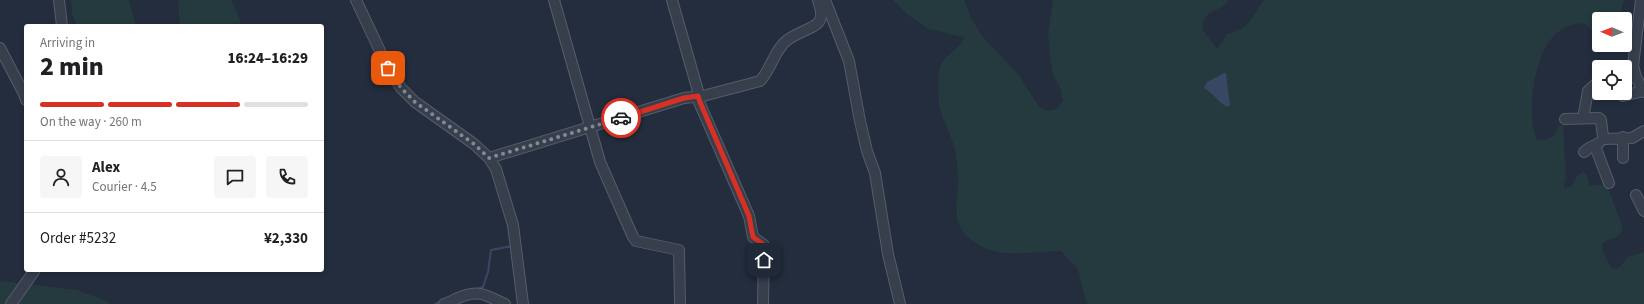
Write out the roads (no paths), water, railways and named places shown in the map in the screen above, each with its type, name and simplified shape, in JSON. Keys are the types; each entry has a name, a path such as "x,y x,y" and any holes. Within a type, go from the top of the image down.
{"street":[{"path":"59,0 62,24"},
{"path":"356,0 388,68 401,88 415,102 474,144 489,158 496,169 511,218 523,304"},
{"path":"554,0 600,162 636,241 680,250 680,304"},
{"path":"672,0 700,102 749,216 753,237 764,245 763,304"},
{"path":"489,158 684,98 760,81 766,75 784,43 792,36 817,24 821,18 822,12 818,0"},
{"path":"825,0 849,61 860,121 867,151 875,173 888,254 900,304"},
{"path":"1632,94 1644,91 1636,77 1633,66 1640,38 1641,0"},
{"path":"0,48 24,94"},
{"path":"1632,77 1636,77"},
{"path":"1583,118 1588,91 1592,87"},
{"path":"1565,119 1599,118 1601,120 1603,137 1605,139"},
{"path":"1584,152 1605,139 1623,137 1632,138 1644,131"},
{"path":"1623,137 1623,158"},
{"path":"1595,146 1608,183"},
{"path":"1636,195 1644,211"},
{"path":"11,304 34,272"},
{"path":"444,304 464,296 481,294 505,304"}],"water":[{"path":"1226,73 1230,105 1227,107 1204,88 1207,82"}],"waterway":[{"path":"602,151 606,164"},
{"path":"477,289 483,287 488,272 491,250 512,245"},
{"path":"435,304 441,301"}]}
